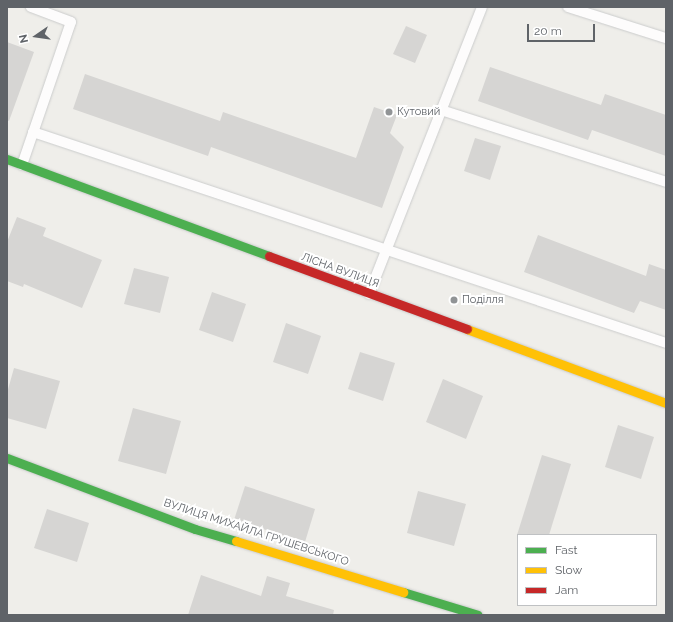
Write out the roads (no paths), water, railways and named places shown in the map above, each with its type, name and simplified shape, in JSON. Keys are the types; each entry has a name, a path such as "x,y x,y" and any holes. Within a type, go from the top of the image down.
{"street":[{"name":"ЛІСНА ВУЛИЦЯ","path":"7,159 368,294 666,403"},
{"name":"ВУЛИЦЯ МИХАЙЛА ГРУШЕВСЬКОГО","path":"7,458 195,529 478,615"}],"lane":[{"path":"22,165 71,22 32,7"},
{"path":"368,294 388,251 441,110 482,7"},
{"path":"568,7 666,38"},
{"path":"441,110 666,182"},
{"path":"33,132 666,343"}],"place":[{"name":"Кутовий","path":"389,112"},
{"name":"Поділля","path":"454,300"}]}
